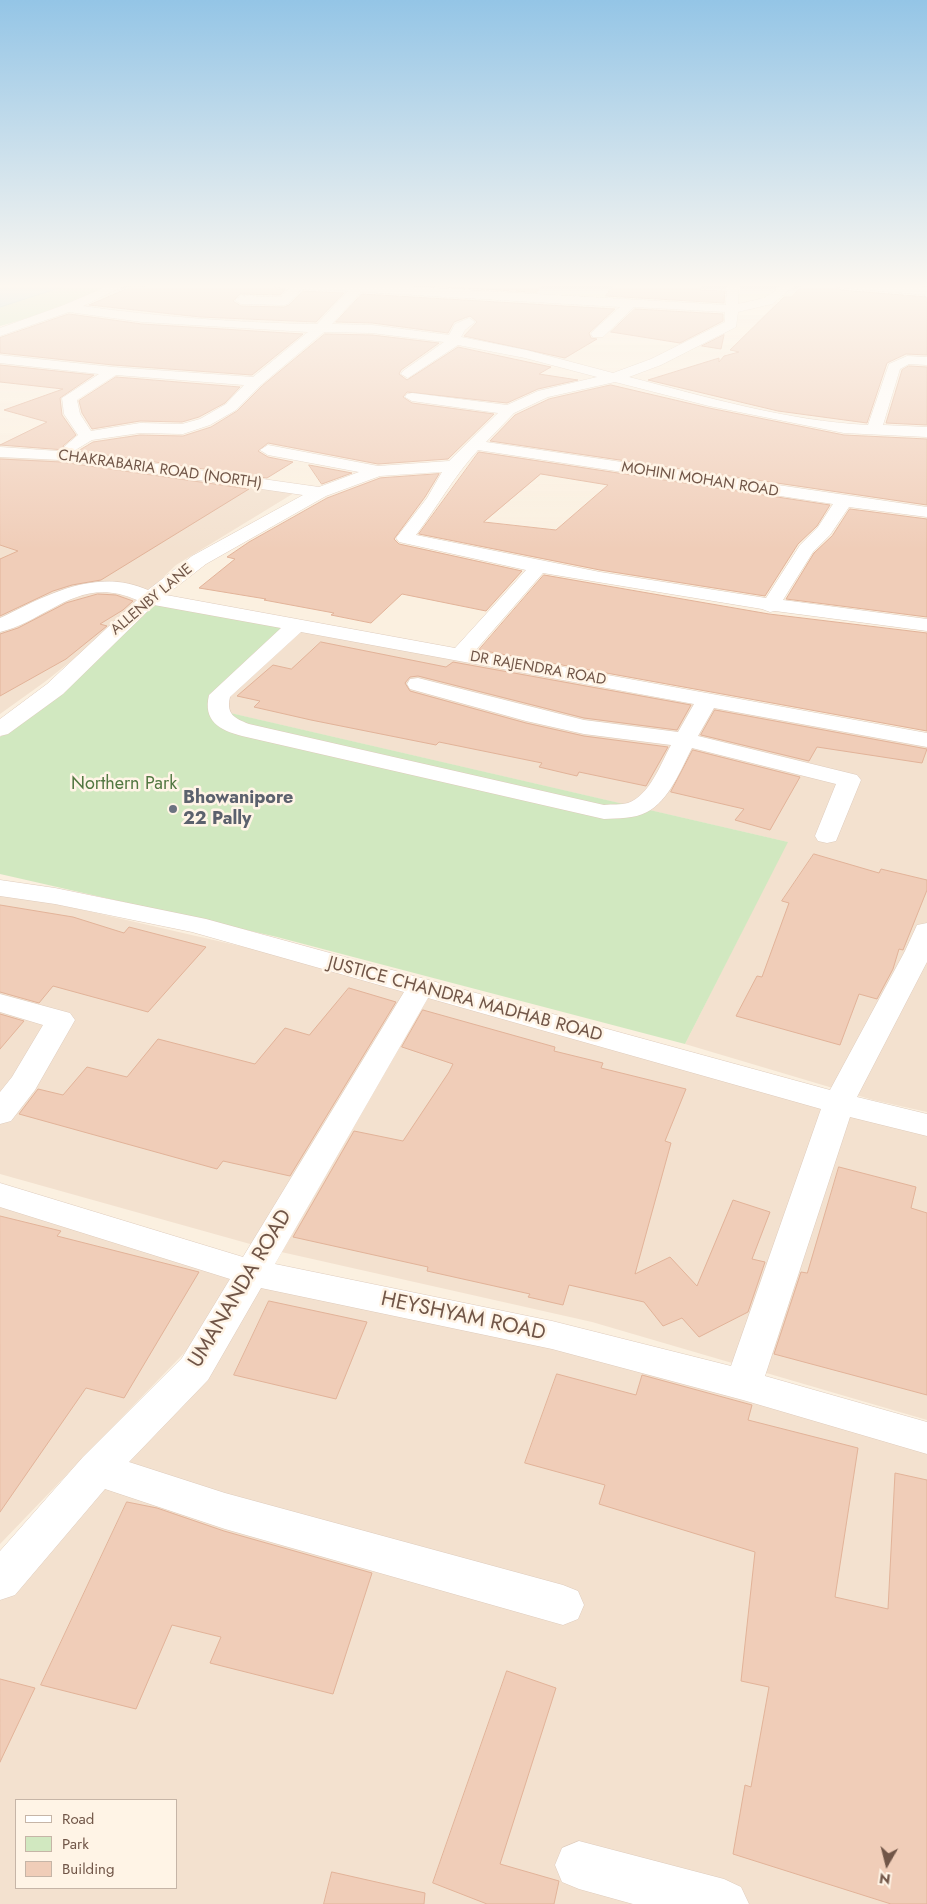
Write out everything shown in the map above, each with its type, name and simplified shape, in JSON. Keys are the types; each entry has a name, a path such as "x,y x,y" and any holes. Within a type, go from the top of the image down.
{"street":[{"path":"87,436 72,414 69,398 112,373"},
{"path":"125,373 256,382"},
{"path":"61,456 87,436 140,428 183,429 205,422 231,407 267,373"},
{"path":"594,373 709,402 837,427 927,432"},
{"path":"626,373 543,394 509,410 454,466 434,500 405,538 473,554 770,606 927,625"},
{"path":"874,429 892,373"},
{"path":"412,397 509,410"},
{"name":"MOHINI MOHAN ROAD","path":"474,445 927,512"},
{"path":"268,450 378,472 454,466"},
{"name":"CHAKRABARIA ROAD (NORTH)","path":"0,452 61,456 320,492"},
{"name":"ALLENBY LANE","path":"0,729 55,688 150,598 200,560 320,492 378,472"},
{"path":"770,606 806,549 824,531 844,501"},
{"path":"460,655 539,566"},
{"name":"DR RAJENDRA ROAD","path":"0,626 57,597 94,587 124,588 150,598 927,740"},
{"path":"297,624 220,695 217,706 218,715 226,723 252,732 604,812 631,809 650,799 707,701"},
{"path":"418,684 534,716 584,727 685,740 849,780 827,836"},
{"name":"JUSTICE CHANDRA MADHAB ROAD","path":"0,888 55,896 196,925 875,1113 927,1125"},
{"path":"743,1385 838,1102 924,945"},
{"name":"UMANANDA ROAD","path":"0,1581 97,1468 195,1369 420,988"},
{"path":"0,1003 60,1020 24,1083 0,1113"},
{"name":"HEYSHYAM ROAD","path":"0,1195 252,1273 552,1335 743,1385 927,1438"},
{"path":"97,1468 226,1511 563,1605"},
{"path":"580,1865 724,1904"}],"shaded area":[{"path":"0,456 40,457 299,490 176,565 101,637 46,681 0,714"},
{"path":"289,625 586,685 927,746 927,1112 873,1100 685,1044 787,842 208,708"},
{"path":"0,891 401,983 927,1135 927,1420 592,1322 268,1249 0,1174"},
{"path":"0,1195 242,1271 187,1350 0,1544"},
{"path":"265,1270 927,1448 927,1904 0,1904 0,1570"}],"green space":[{"name":"Northern Park","path":"152,602 289,625 209,708 788,842 685,1044 277,937 0,874 0,737 64,688"}],"building":[{"path":"0,373 74,373 94,375 60,398 62,415 76,435 63,446 65,450 0,445 47,422 4,410 63,389 0,382"},
{"path":"222,373 255,373 252,375"},
{"path":"278,373 400,373 407,380 418,373 541,373 539,374 578,380 538,389 507,403 407,392 403,397 412,403 494,414 448,459 378,464 268,443 258,451 268,457 293,462 267,478 78,451 93,442 140,435 183,436 211,427 237,411"},
{"path":"671,373 884,373 867,423 778,411 648,380"},
{"path":"901,373 927,373 927,425 886,423"},
{"path":"116,377 240,387 225,403 199,417 182,422 140,421 92,429 82,413 79,401"},
{"path":"611,385 709,408 844,435 927,439 927,505 490,441 515,415 549,399"},
{"path":"479,452 830,505 817,526 798,544 765,596 600,570 419,534","holes":["541,474 608,485 556,530 484,522"]},
{"path":"0,459 61,462 249,489 101,580 72,585 53,591 0,616 0,559 18,551 0,545"},
{"path":"309,465 352,473 322,484"},
{"path":"439,474 425,497 394,539 399,544 522,571 486,611 402,594 371,623 331,615 334,613 264,600 266,599 199,588 235,559 227,557 249,542 327,498 380,478"},
{"path":"850,509 927,519 927,617 786,599 814,553 832,536"},
{"path":"544,575 769,614 927,633 927,731 479,650"},
{"path":"98,594 116,595 133,601 123,610 100,624 107,626 66,659 0,696 0,634 18,628 66,603"},
{"path":"321,642 446,667 453,662 691,705 677,730 584,718 418,676 410,677 405,683 410,691 526,723 584,736 668,747 646,786 579,772 577,776 539,767 542,763 439,742 436,745 311,720 254,707 260,701 237,696 273,665 291,669"},
{"path":"715,710 927,749 922,763 817,747 809,761 701,735"},
{"path":"693,750 800,777 770,830 735,820 744,809 671,792"},
{"path":"814,854 879,873 881,869 927,880 927,890 903,950 899,949 893,969 877,999 859,994 840,1045 736,1016 757,976 762,977 789,903 782,901"},
{"path":"0,905 73,917 124,933 129,927 206,947 148,1012 53,986 39,1003 0,992"},
{"path":"349,988 396,1002 290,1176 223,1161 217,1169 19,1114 38,1089 63,1095 87,1067 127,1077 158,1039 255,1064 285,1028 309,1035"},
{"path":"423,1010 555,1047 554,1051 603,1063 601,1068 686,1089 665,1141 671,1143 635,1274 670,1257 697,1286 733,1200 770,1212 752,1259 765,1262 748,1312 699,1337 682,1318 663,1326 644,1302 569,1285 563,1305 528,1297 530,1294 427,1271 428,1267 293,1237 354,1131 403,1141 449,1072 453,1064 402,1047"},
{"path":"0,1014 24,1021 0,1049"},
{"path":"839,1167 916,1187 911,1208 927,1213 927,1395 774,1354 801,1272 807,1273"},
{"path":"0,1216 61,1231 57,1236 199,1272 124,1398 86,1388 0,1512"},
{"path":"269,1301 367,1322 336,1399 234,1375"},
{"path":"557,1374 636,1395 642,1375 752,1405 748,1420 858,1448 835,1597 888,1609 895,1473 927,1480 927,1904 891,1904 733,1854 745,1785 751,1787 769,1687 741,1681 755,1552 599,1504 605,1485 525,1463"},
{"path":"127,1502 157,1508 224,1531 372,1573 333,1694 210,1663 221,1637 172,1625 136,1709 41,1685"},
{"path":"507,1671 556,1688 500,1864 559,1881 554,1904 487,1904 433,1883"},
{"path":"0,1679 35,1688 0,1762"},
{"path":"332,1872 425,1893 424,1904 324,1904"}],"place":[{"name":"Bhowanipore 22 Pally","path":"173,809"}]}
